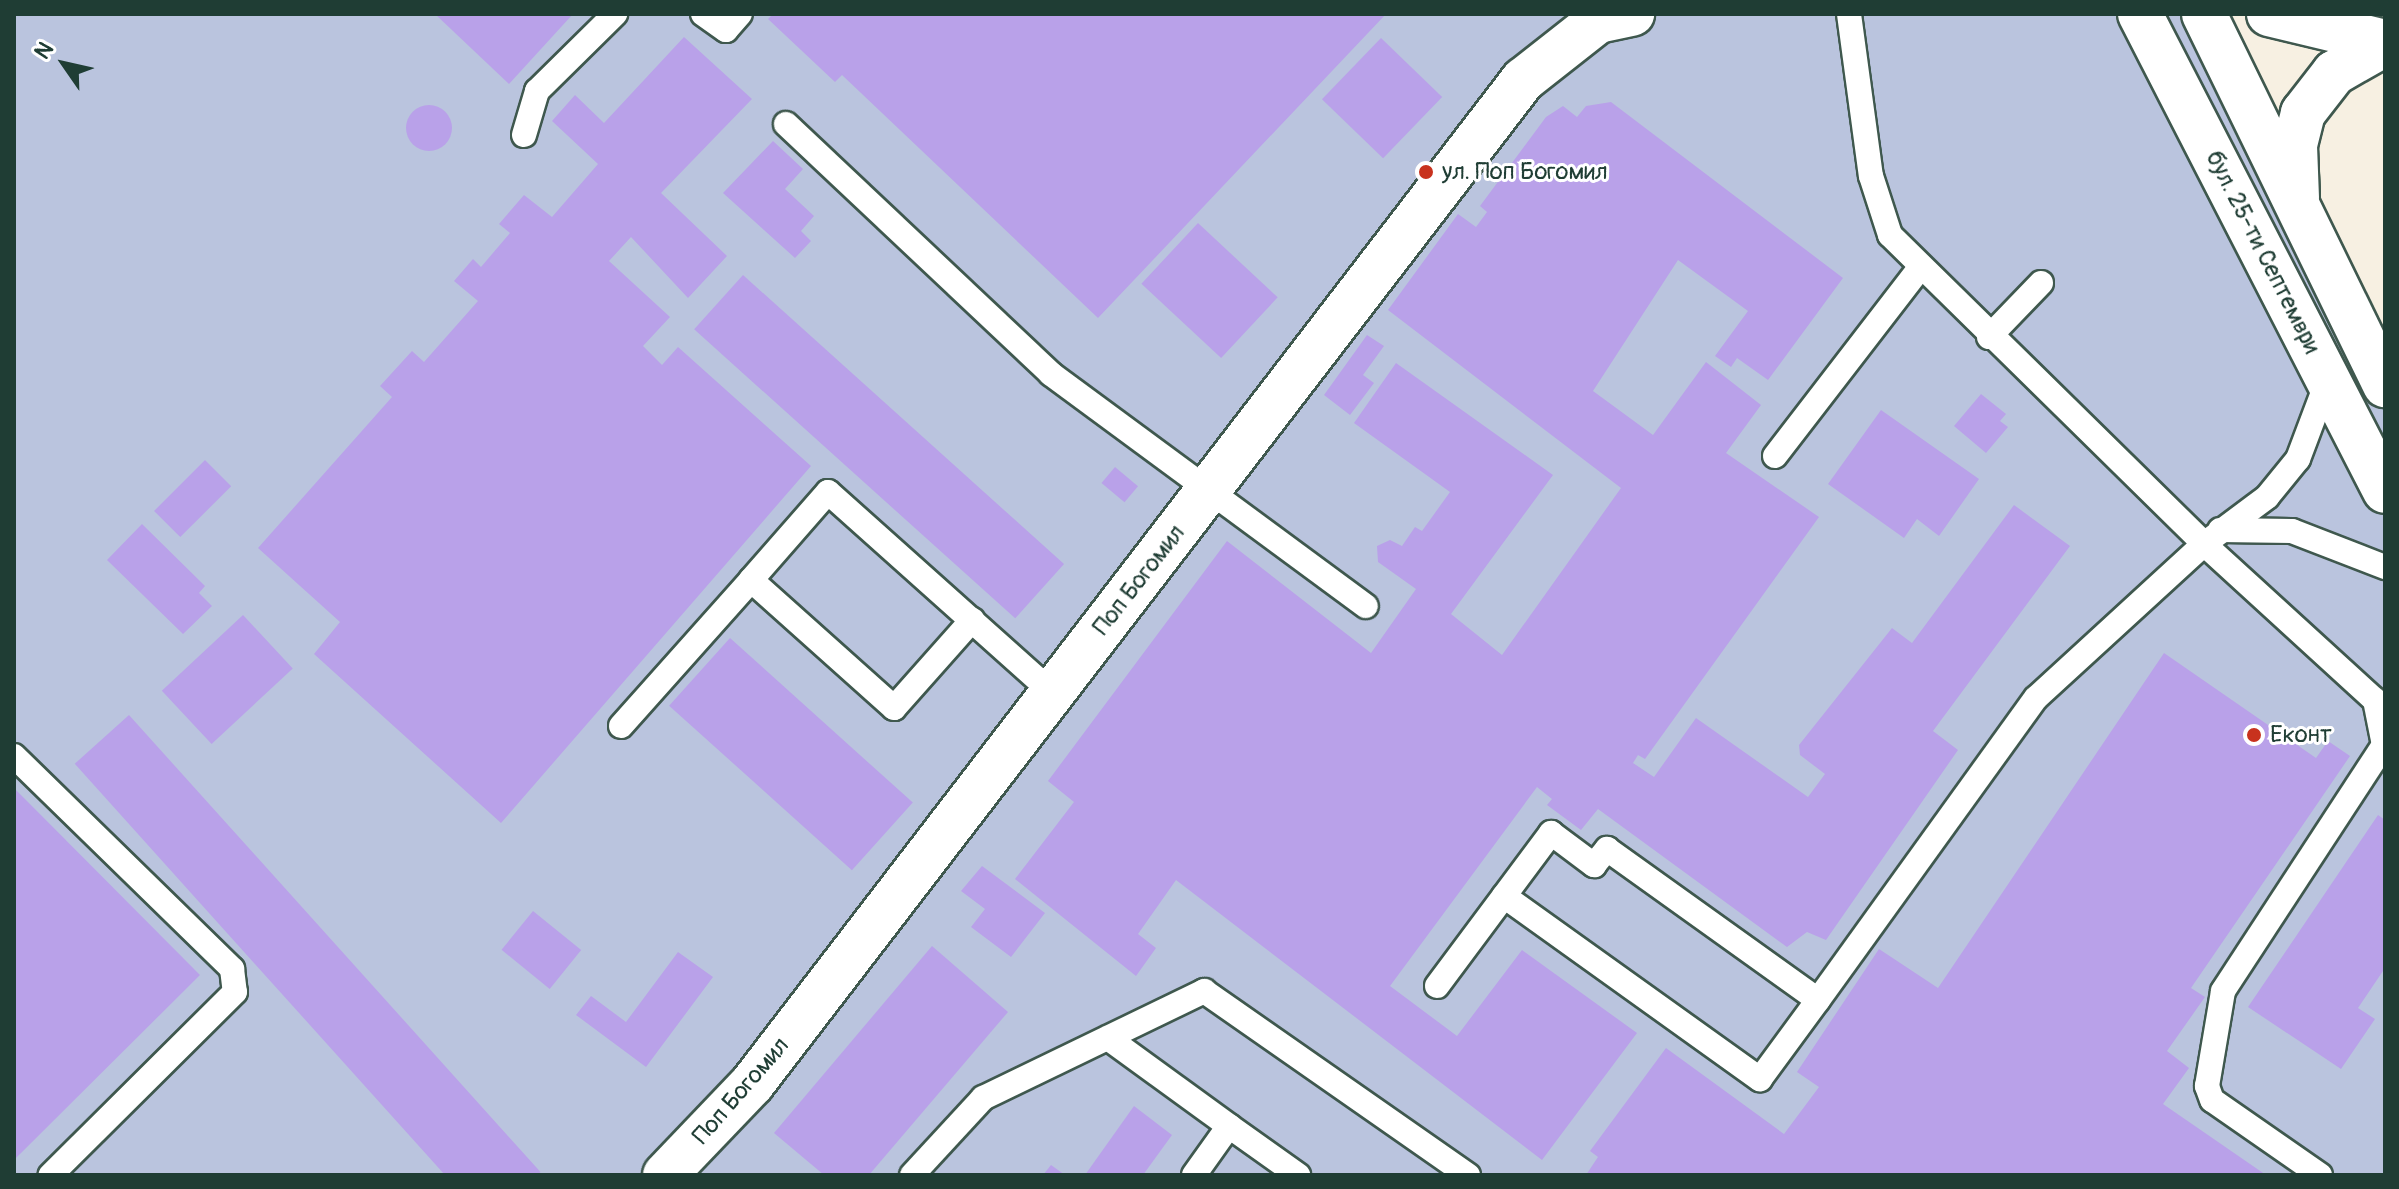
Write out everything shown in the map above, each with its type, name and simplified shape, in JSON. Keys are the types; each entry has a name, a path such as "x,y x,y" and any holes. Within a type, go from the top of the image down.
{"street":[{"name":"Поп Богомил","path":"665,1175 752,1084 1523,80 1598,21 1632,14"},
{"name":"бул. 25-ти Септември","path":"2140,14 2385,491"},
{"name":"бул. 25-ти Септември","path":"2204,14 2297,212 2385,385"},
{"path":"2269,14 2385,43"},
{"path":"2297,212 2295,145 2303,113 2334,73 2385,43"}],"lane":[{"path":"524,135 537,91 615,14"},
{"path":"703,14 726,30 740,14"},
{"path":"1849,14 1871,176 1890,235 1918,270 2212,537 2375,700 2383,749 2223,991 2207,1086 2212,1100 2320,1175"},
{"path":"786,124 1051,374 1366,606"},
{"path":"1775,456 1918,270"},
{"path":"1989,337 2041,283"},
{"path":"1504,896 1760,1079 2036,698 2212,537 2267,497 2298,459 2328,379"},
{"path":"621,726 828,492 1053,693"},
{"path":"2212,537 2292,531 2385,567"},
{"path":"751,580 894,708 972,620"},
{"path":"14,756 232,969 235,992 51,1175"},
{"path":"1437,986 1551,833 1594,865 1607,849 1818,1000"},
{"path":"912,1175 983,1098 1204,991 1468,1175"},
{"path":"1108,1038 1298,1175"},
{"path":"1194,1175 1229,1126"}],"shaded area":[{"path":"14,14 2218,14 2385,335 2385,1175 14,1175"}],"building":[{"path":"435,14 573,14 509,84"},
{"path":"773,14 1386,14 1098,318 842,75 835,82 768,19"},
{"path":"684,37 752,99 661,193 727,256 688,298 631,237 609,261 670,317 643,346 662,365 678,347 811,466 501,823 314,654 340,622 258,548 392,397 380,386 412,351 424,362 478,301 454,281 473,259 481,267 510,233 499,224 524,195 552,217 598,164 552,121 575,95 604,123"},
{"path":"1381,38 1442,97 1383,158 1322,99"},
{"path":"1611,102 1843,278 1768,380 1737,358 1731,367 1715,356 1748,311 1678,260 1593,391 1653,435 1706,362 1761,405 1726,453 1819,517 1645,759 1638,755 1633,763 1654,777 1696,718 1808,797 1825,774 1800,755 1799,745 1892,628 1912,643 2014,505 2070,546 1933,731 1958,750 1826,940 1807,932 1787,947 1598,809 1581,830 1547,805 1552,799 1537,787 1390,986 1457,1036 1522,950 1637,1033 1542,1160 1176,880 1138,934 1156,948 1136,976 1015,879 1074,802 1048,781 1227,541 1371,653 1416,589 1378,562 1377,546 1390,540 1402,546 1415,527 1422,531 1450,492 1354,423 1396,363 1553,475 1451,614 1502,655 1621,488 1388,310 1458,214 1476,227 1487,212 1480,206 1546,117 1563,106 1577,117 1586,106"},
{"path":"429,105 445,112 452,128 445,144 429,151 413,144 406,128 413,112"},
{"path":"773,141 803,169 785,189 814,216 801,231 811,241 795,258 723,193"},
{"path":"1198,223 1278,297 1221,358 1141,284"},
{"path":"743,275 1064,564 1015,618 694,329"},
{"path":"1367,335 1384,346 1363,375 1374,383 1350,415 1324,395"},
{"path":"1981,394 2006,414 2000,421 2008,427 1986,453 1954,426"},
{"path":"1881,410 1979,479 1939,536 1917,519 1904,538 1828,484"},
{"path":"205,460 231,486 180,537 154,511"},
{"path":"1115,467 1138,486 1124,502 1102,483"},
{"path":"142,524 205,586 199,593 212,606 183,634 107,560"},
{"path":"243,615 293,668 212,744 162,691"},
{"path":"730,638 913,803 852,870 669,706"},
{"path":"2164,653 2316,758 2328,741 2350,756 2191,988 2205,997 2167,1051 2189,1068 2163,1104 2266,1175 1586,1175 1598,1157 1590,1151 1666,1048 1784,1134 1819,1087 1797,1072 1879,949 1938,988"},
{"path":"129,715 541,1172 537,1175 445,1175 75,764"},
{"path":"14,788 200,975 14,1160"},
{"path":"2378,815 2385,820 2385,968 2358,1008 2375,1019 2341,1069 2248,1007"},
{"path":"982,866 1045,913 1011,957 971,927 985,909 961,891"},
{"path":"533,911 581,950 550,989 502,950"},
{"path":"932,946 1008,1012 869,1175 824,1175 774,1133"},
{"path":"678,952 713,977 646,1067 576,1015 591,996 626,1022"},
{"path":"1134,1106 1172,1135 1143,1175 1085,1175"},
{"path":"1051,1165 1065,1175 1043,1175"}],"place":[{"name":"ул. Поп Богомил","path":"1426,172"},
{"name":"Еконт","path":"2254,735"}]}
